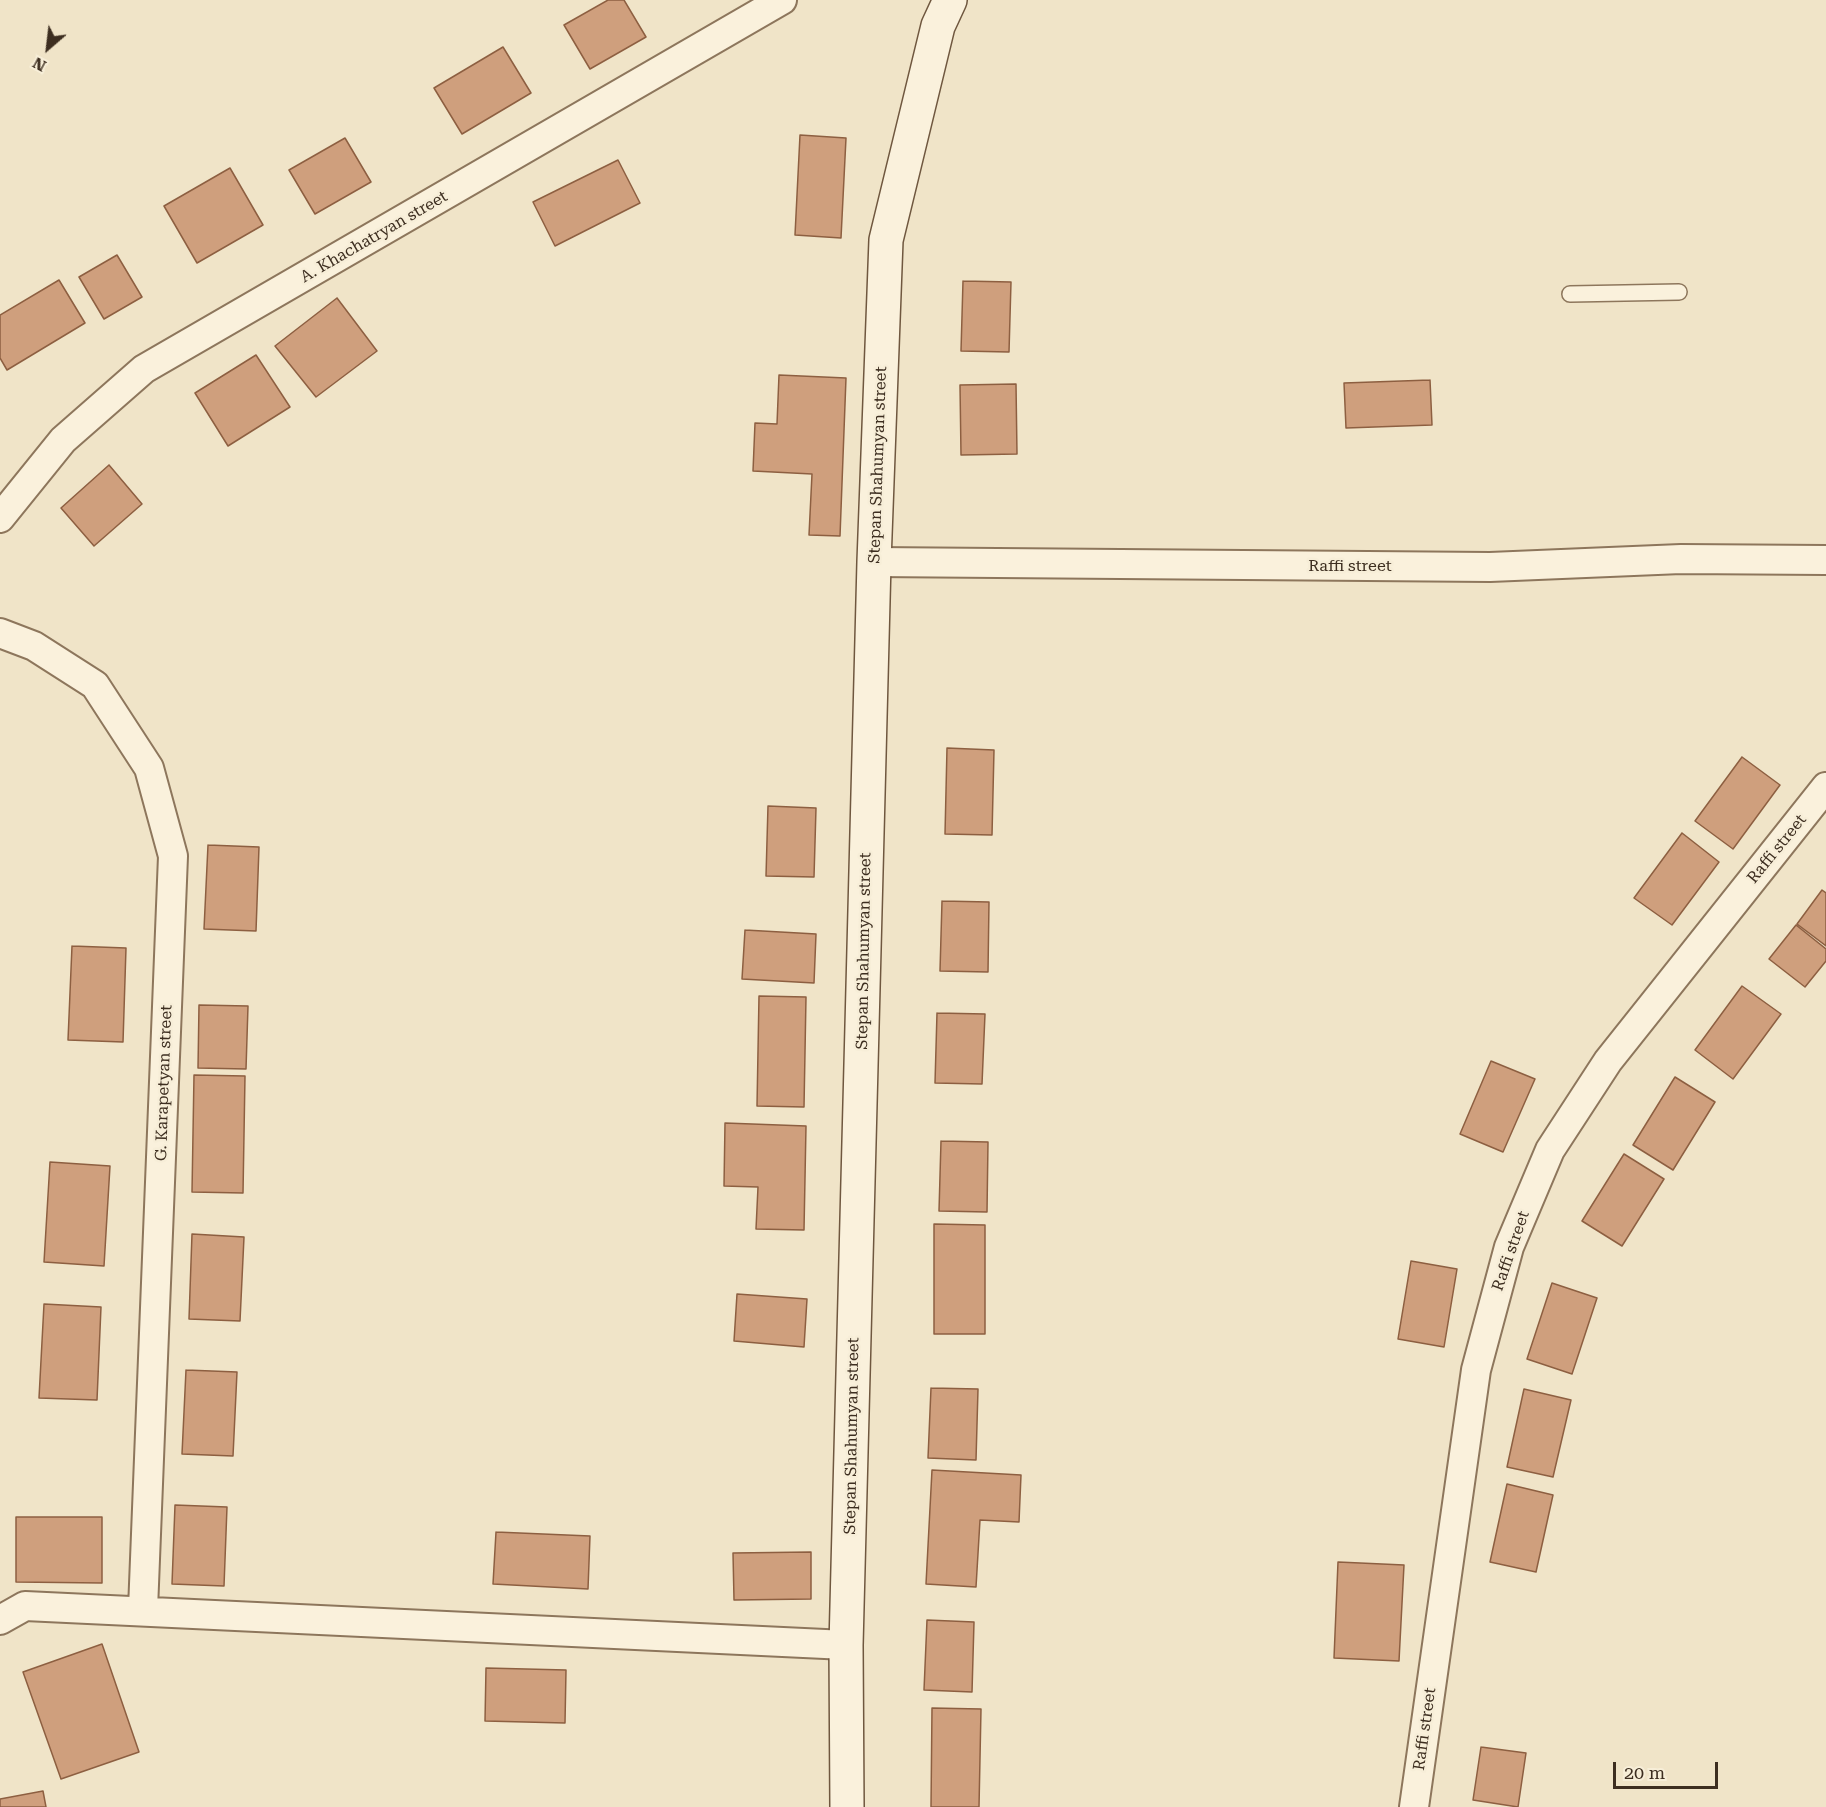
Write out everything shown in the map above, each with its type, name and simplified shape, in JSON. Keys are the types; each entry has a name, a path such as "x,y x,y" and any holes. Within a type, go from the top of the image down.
{"main road":[{"name":"Stepan Shahumyan street","path":"848,1807 846,1645 874,562 886,240 938,26 950,0"}],"street":[{"name":"A. Khachatryan street","path":"0,518 63,440 144,369 782,0"},
{"name":"Raffi street","path":"874,562 1490,567 1682,559 1826,560"},
{"name":"G. Karapetyan street","path":"0,633 34,646 95,685 149,768 173,856 142,1610"},
{"name":"Raffi street","path":"1414,1807 1476,1370 1509,1247 1550,1150 1608,1061 1826,787"},
{"path":"0,1620 25,1606 846,1645"}],"lane":[{"path":"1570,294 1679,292"}],"building":[{"path":"608,0 624,0 646,37 590,69 564,25"},
{"path":"503,47 531,93 462,134 434,88"},
{"path":"800,135 846,138 841,238 795,235"},
{"path":"345,138 371,182 315,214 289,170"},
{"path":"618,160 640,203 555,246 533,202"},
{"path":"230,168 263,225 197,263 164,206"},
{"path":"117,255 142,297 104,319 79,277"},
{"path":"59,280 85,323 7,370 0,358 0,315"},
{"path":"963,281 1011,282 1009,352 961,351"},
{"path":"337,298 377,351 316,397 275,346"},
{"path":"256,355 290,407 228,446 195,393"},
{"path":"779,375 846,378 840,536 809,535 812,474 753,471 755,423 777,424"},
{"path":"1430,380 1432,425 1346,428 1344,383"},
{"path":"1016,384 1017,454 961,455 960,385"},
{"path":"109,465 142,504 94,546 61,508"},
{"path":"947,748 994,750 992,835 945,834"},
{"path":"1742,757 1780,785 1733,849 1695,821"},
{"path":"768,806 816,808 814,877 766,876"},
{"path":"1682,833 1719,862 1672,925 1634,898"},
{"path":"208,845 259,847 256,931 204,929"},
{"path":"1822,890 1826,893 1826,946 1797,924"},
{"path":"942,901 989,902 988,972 940,971"},
{"path":"1796,925 1826,949 1826,961 1805,987 1769,959"},
{"path":"745,930 816,934 814,983 742,979"},
{"path":"72,946 126,948 123,1042 68,1040"},
{"path":"1742,986 1781,1014 1733,1079 1695,1050"},
{"path":"759,996 806,997 804,1107 757,1106"},
{"path":"199,1005 248,1006 246,1069 198,1068"},
{"path":"937,1013 985,1014 982,1084 935,1083"},
{"path":"1491,1061 1535,1079 1503,1152 1460,1134"},
{"path":"194,1075 245,1076 243,1193 192,1192"},
{"path":"1675,1077 1715,1102 1673,1170 1633,1145"},
{"path":"725,1123 806,1126 804,1230 756,1229 758,1187 724,1186"},
{"path":"941,1141 988,1142 987,1212 939,1211"},
{"path":"1624,1154 1664,1179 1622,1246 1582,1221"},
{"path":"50,1162 110,1166 104,1266 44,1262"},
{"path":"934,1224 985,1225 985,1334 934,1334"},
{"path":"192,1234 244,1237 240,1321 189,1319"},
{"path":"1411,1261 1457,1269 1444,1347 1398,1339"},
{"path":"1552,1283 1597,1298 1572,1374 1527,1359"},
{"path":"737,1294 807,1299 804,1347 734,1341"},
{"path":"44,1304 101,1307 97,1400 39,1398"},
{"path":"186,1370 237,1372 233,1456 182,1454"},
{"path":"931,1388 978,1389 976,1460 928,1458"},
{"path":"1524,1389 1571,1400 1553,1477 1507,1467"},
{"path":"932,1470 1021,1475 1019,1522 980,1520 976,1587 926,1584"},
{"path":"1507,1484 1553,1495 1536,1572 1490,1562"},
{"path":"175,1505 227,1507 224,1586 172,1584"},
{"path":"16,1517 102,1517 102,1583 16,1582"},
{"path":"496,1532 590,1536 588,1589 493,1584"},
{"path":"811,1552 811,1599 734,1600 733,1553"},
{"path":"1338,1562 1404,1565 1399,1661 1334,1658"},
{"path":"927,1620 974,1622 972,1692 924,1690"},
{"path":"102,1644 139,1752 61,1779 23,1672"},
{"path":"486,1668 566,1670 565,1723 485,1721"},
{"path":"932,1708 981,1709 979,1807 931,1807"},
{"path":"1481,1747 1526,1753 1518,1807 1473,1800"},
{"path":"43,1791 46,1807 0,1807 0,1799"}]}
